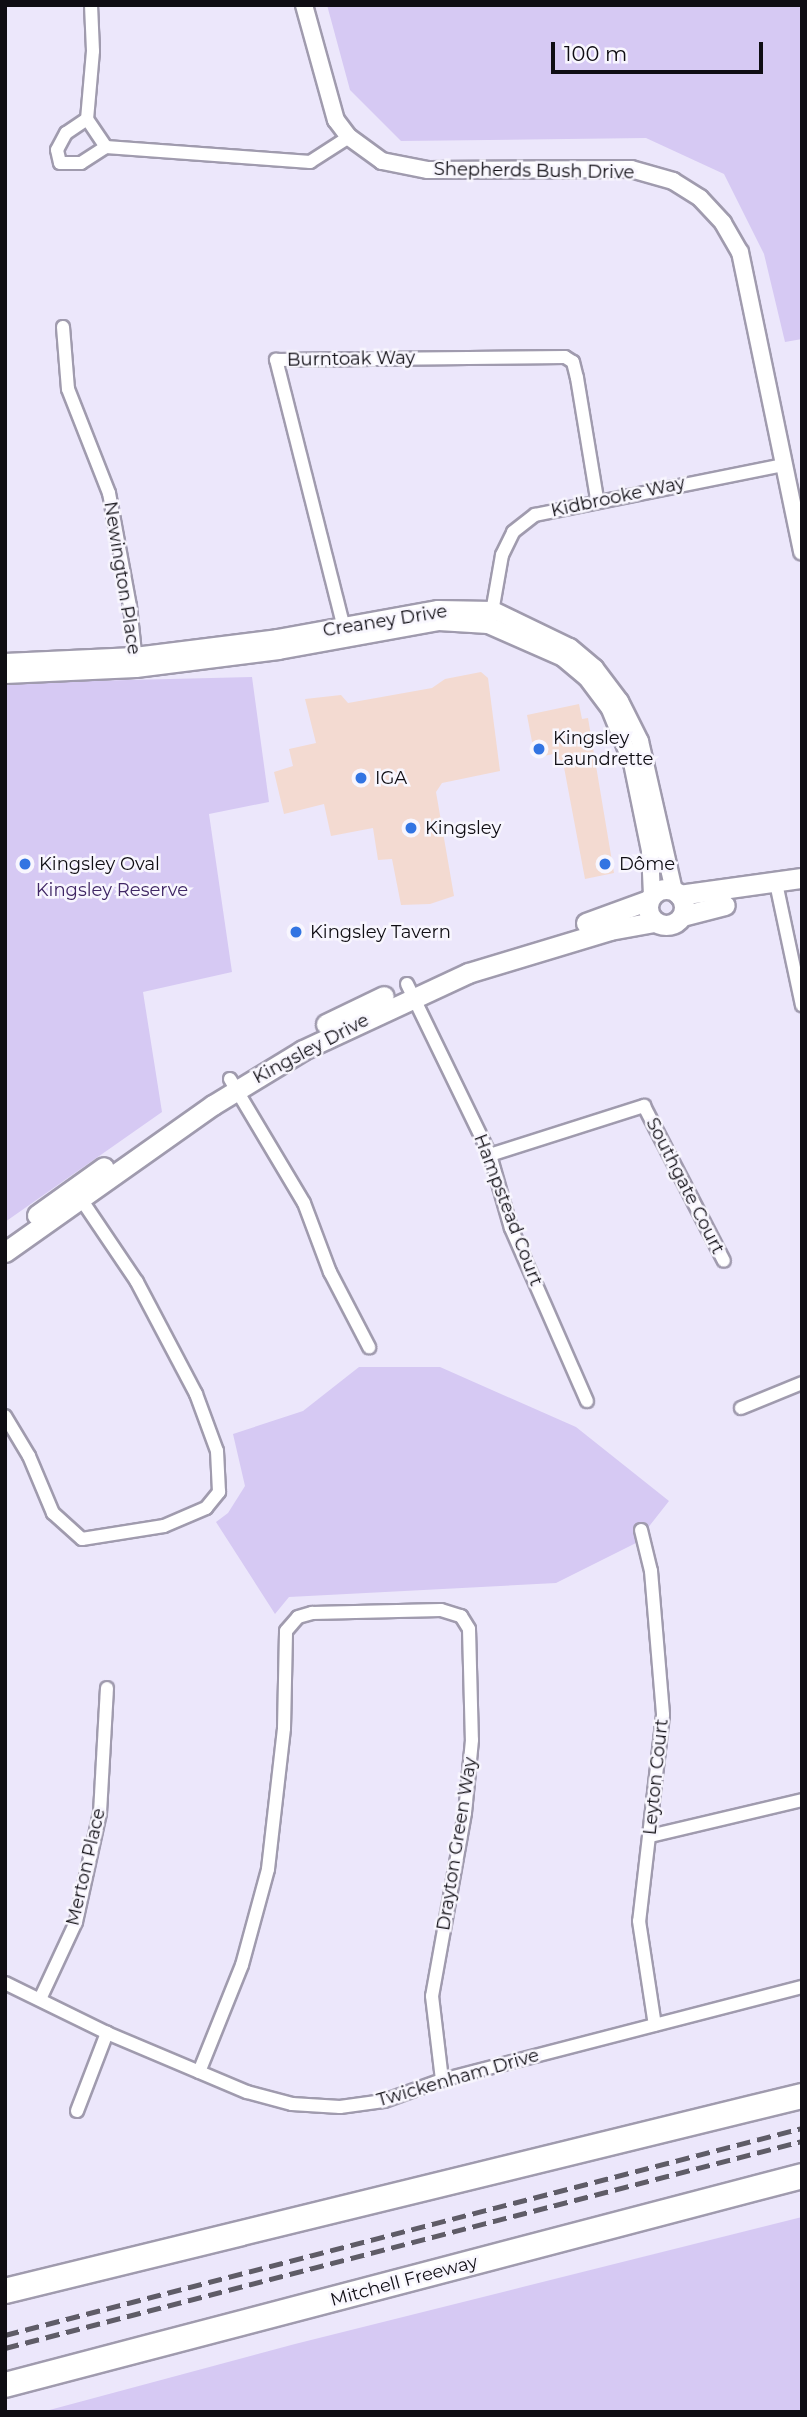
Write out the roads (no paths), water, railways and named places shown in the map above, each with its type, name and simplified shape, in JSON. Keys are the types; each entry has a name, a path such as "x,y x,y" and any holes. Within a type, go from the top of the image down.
{"highway":[{"path":"5,2291 802,2096"},
{"name":"Mitchell Freeway","path":"5,2385 802,2176"}],"main road":[{"path":"802,878 778,890 700,908 670,925 654,922 648,912 651,898 662,889 677,893 778,890 802,891"},
{"path":"677,893 682,916"},
{"name":"Kingsley Drive","path":"5,1252 77,1194 298,1039 515,943 651,898"},
{"name":"Kingsley Drive","path":"410,990 518,955 654,922"},
{"name":"Kingsley Drive","path":"5,1238 77,1194"}],"street":[{"path":"91,5 93,51 87,119 106,147"},
{"name":"Shepherds Bush Drive","path":"303,5 329,104 349,137 398,167 631,169 673,181 700,198 723,223 740,251 802,552"},
{"path":"87,119 66,133 57,150 60,163 80,163 106,147 310,162 349,137"},
{"name":"Newington Place","path":"63,327 68,389 109,493 136,663"},
{"name":"Burntoak Way","path":"345,633 276,360 565,357 573,362 577,378 597,499"},
{"name":"Kidbrooke Way","path":"491,617 502,555 513,532 535,515 597,499 783,465"},
{"name":"Creaney Drive","path":"5,675 136,663 345,633 438,609 491,617 570,648 595,668 620,701 640,741 677,893"},
{"name":"Creaney Drive","path":"491,617 563,659 586,677 609,708 632,763 650,851 651,898"},
{"name":"Creaney Drive","path":"5,662 136,663"},
{"path":"778,890 802,1005"},
{"name":"Hampstead Court","path":"410,990 490,1155 512,1228 587,1401"},
{"path":"233,1084 304,1203 330,1272 369,1347"},
{"name":"Southgate Court","path":"490,1155 644,1106 724,1261"},
{"path":"5,1416 29,1456 53,1513 82,1539 164,1526 206,1508 219,1492 217,1451 196,1394 137,1282 77,1194"},
{"path":"741,1408 802,1383"},
{"name":"Leyton Court","path":"641,1530 651,1571 663,1715 640,1936 655,2025"},
{"name":"Drayton Green Way","path":"199,2072 242,1965 268,1869 283,1740 286,1631 298,1617 312,1613 441,1609 461,1616 469,1629 472,1694 469,1786 432,1996 442,2080"},
{"name":"Merton Place","path":"41,1997 76,1922 100,1813 107,1688"},
{"path":"650,1836 802,1800"},
{"name":"Twickenham Drive","path":"5,1983 41,1997 107,2033 258,2096 314,2106 384,2101 442,2080 802,1987"},
{"path":"77,2110 107,2033"}],"railway":[{"path":"5,2335 802,2128"},
{"path":"5,2348 802,2141"}],"place":[{"name":"Kingsley Laundrette","path":"539,749"},
{"name":"IGA","path":"361,778"},
{"name":"Kingsley","path":"411,828"},
{"name":"Kingsley Oval","path":"25,864"},
{"name":"Dôme","path":"605,864"},
{"name":"Kingsley Tavern","path":"296,932"}],"park label":[{"name":"Kingsley Reserve","path":"112,890"}]}
